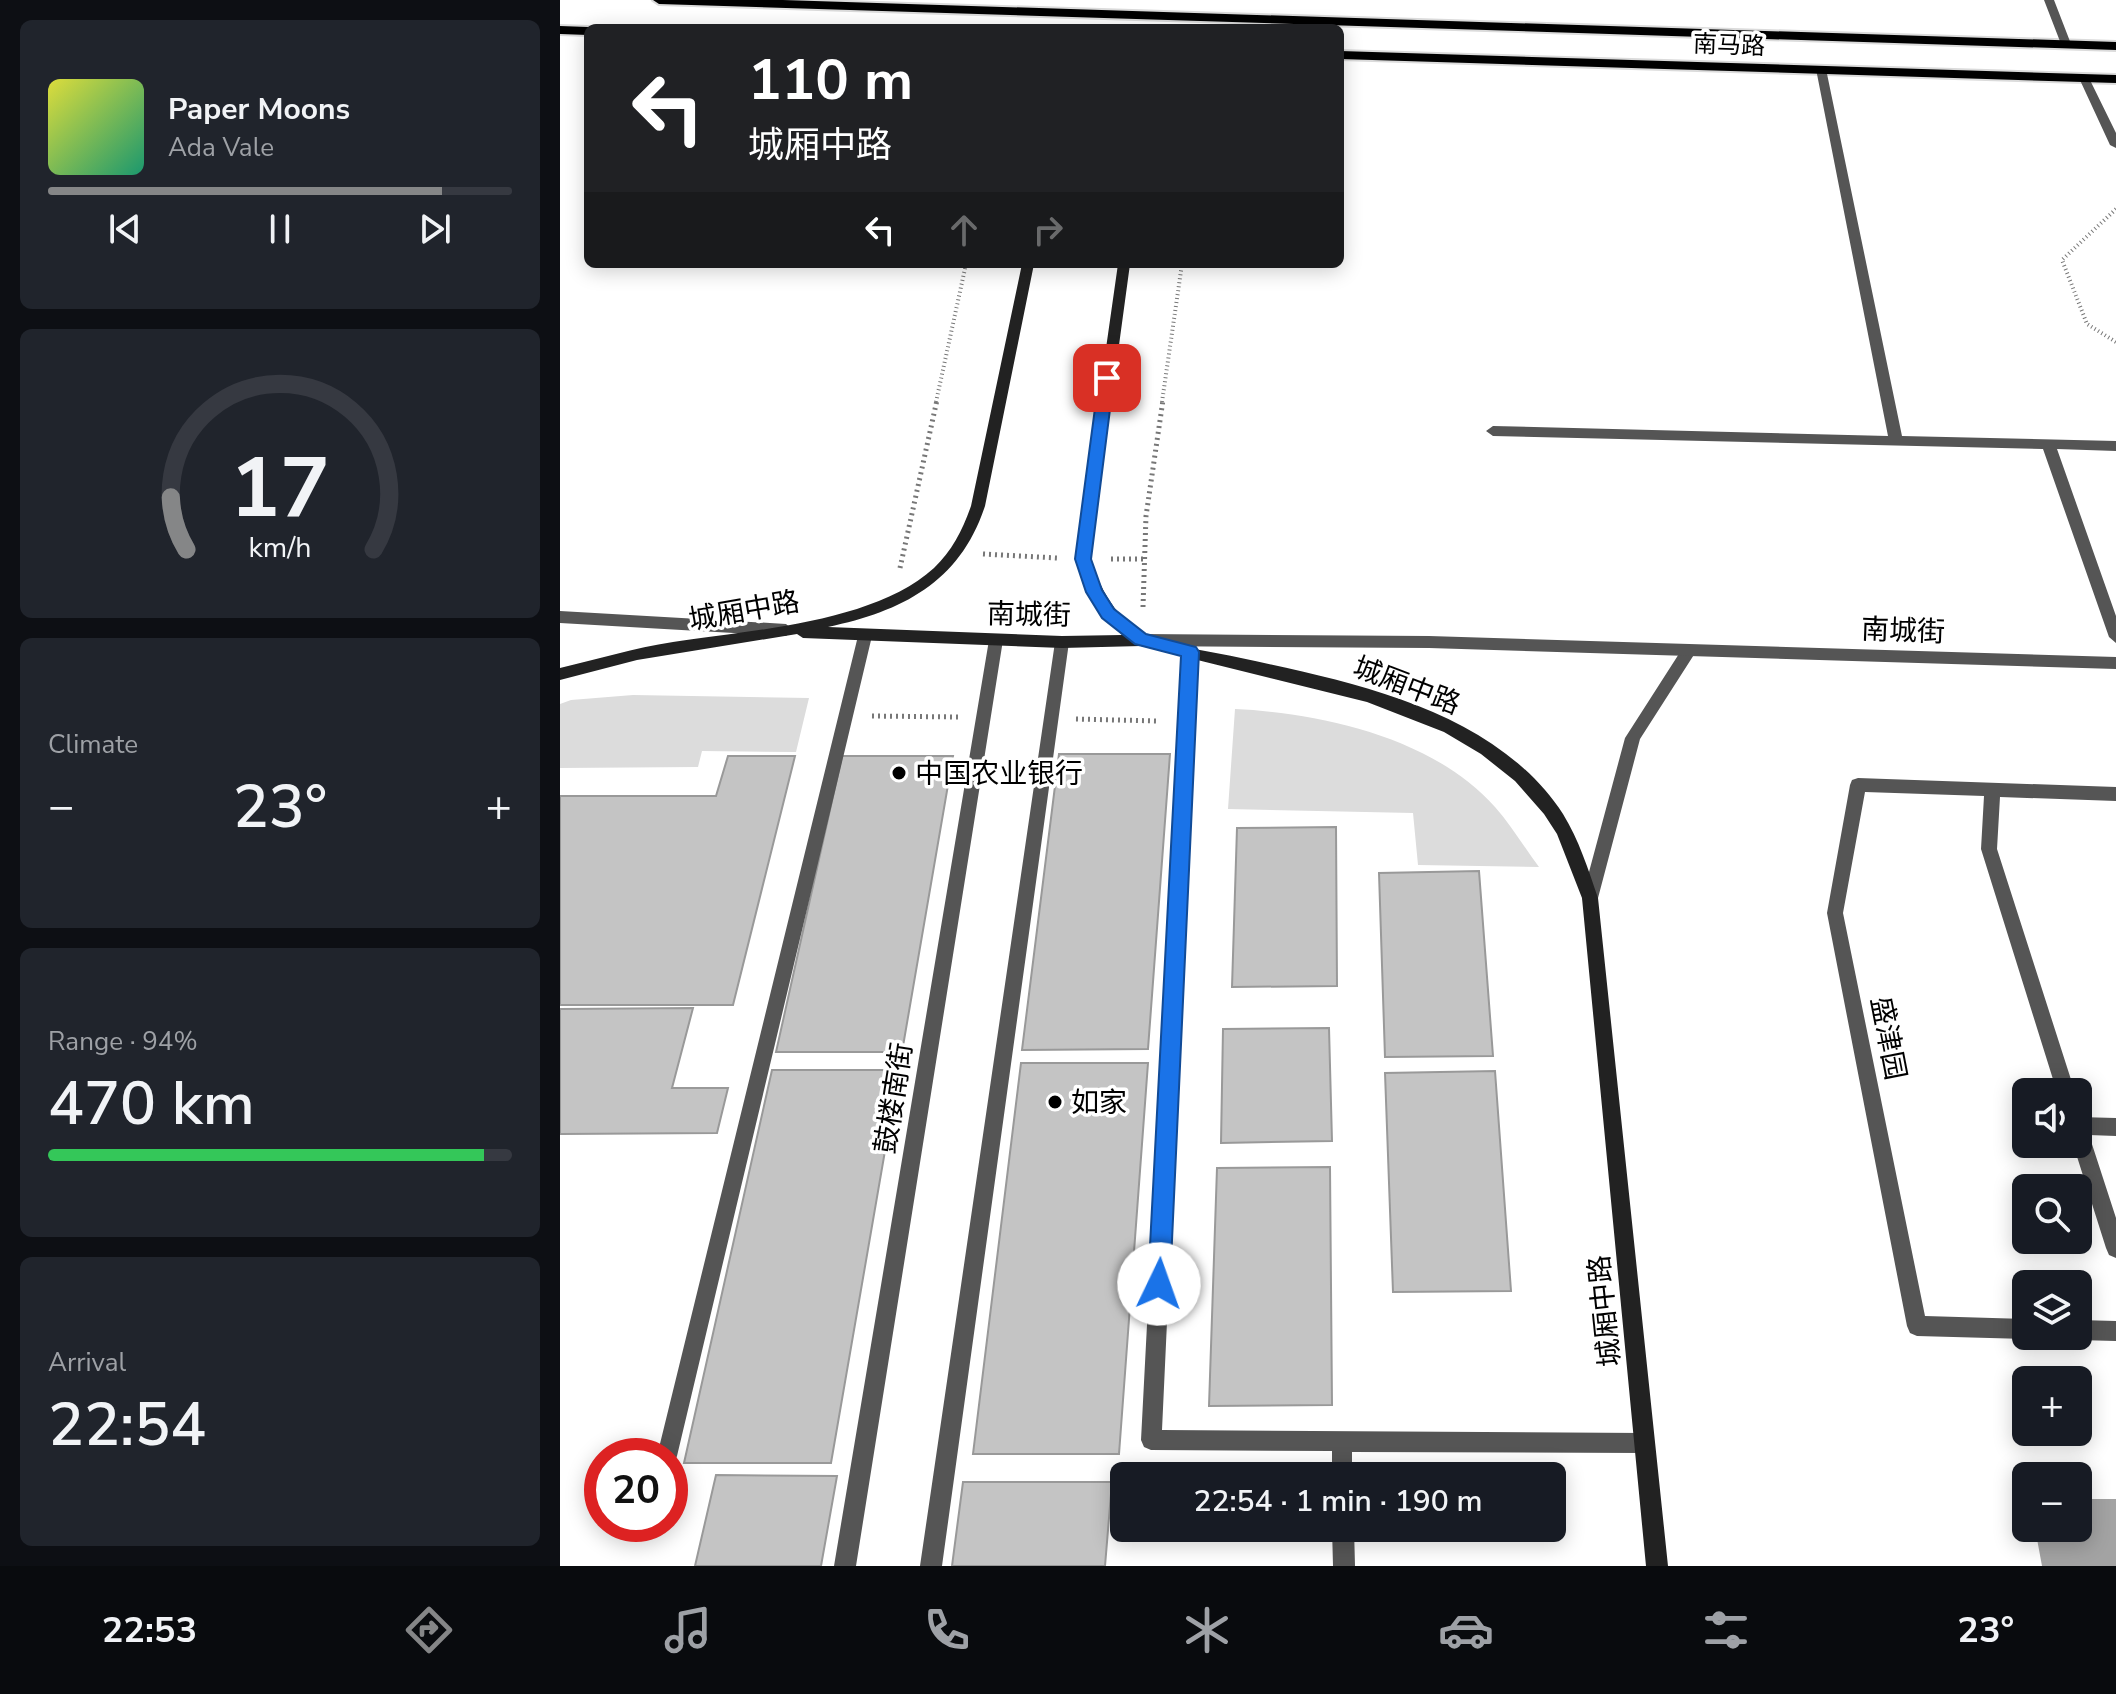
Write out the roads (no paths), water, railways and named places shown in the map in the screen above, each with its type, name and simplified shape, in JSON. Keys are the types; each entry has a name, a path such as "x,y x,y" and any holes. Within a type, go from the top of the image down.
{"main road":[{"name":"南马路","path":"659,0 1082,14 1158,22 1241,24"},
{"path":"1158,22 1162,0"},
{"name":"南马路","path":"1344,27 2116,46"},
{"path":"560,30 584,31"},
{"name":"南马路","path":"1344,55 2116,79"},
{"name":"城厢中路","path":"560,674 636,654 788,630 884,604 936,574 970,531 978,506 1027,268"},
{"name":"城厢中路","path":"1123,268 1086,517 1083,559 1094,592 1108,613 1141,640 1347,687 1449,726 1517,773 1551,810 1573,848 1590,898 1657,1566"},
{"name":"南城街","path":"788,630 865,636 1062,642 1141,640"}],"street":[{"path":"2049,0 2066,44"},
{"path":"1821,69 1896,440"},
{"path":"2084,78 2116,145"},
{"path":"1493,431 2116,446"},
{"path":"2048,444 2116,637"},
{"name":"南城街","path":"560,617 788,630"},
{"path":"671,1438 865,636"},
{"name":"鼓楼南街","path":"845,1566 996,640"},
{"name":"南城街","path":"1141,640 1429,642 2116,663"},
{"path":"931,1566 1062,642"},
{"path":"1590,898 1633,738 1689,650"},
{"path":"1190,652 1151,1440 1643,1443"},
{"name":"盛津园","path":"2012,1329 1917,1326 1835,913 1858,785 2116,794"},
{"path":"1992,790 1989,849 2062,1078"},
{"path":"2092,1127 2116,1127"},
{"path":"2088,1158 2116,1248"},
{"path":"2092,1330 2116,1331"},
{"path":"1342,1440 1342,1462"},
{"path":"1343,1542 1344,1566"}],"place":[{"name":"中国农业银行","path":"899,773"},
{"name":"如家","path":"1055,1102"}]}
